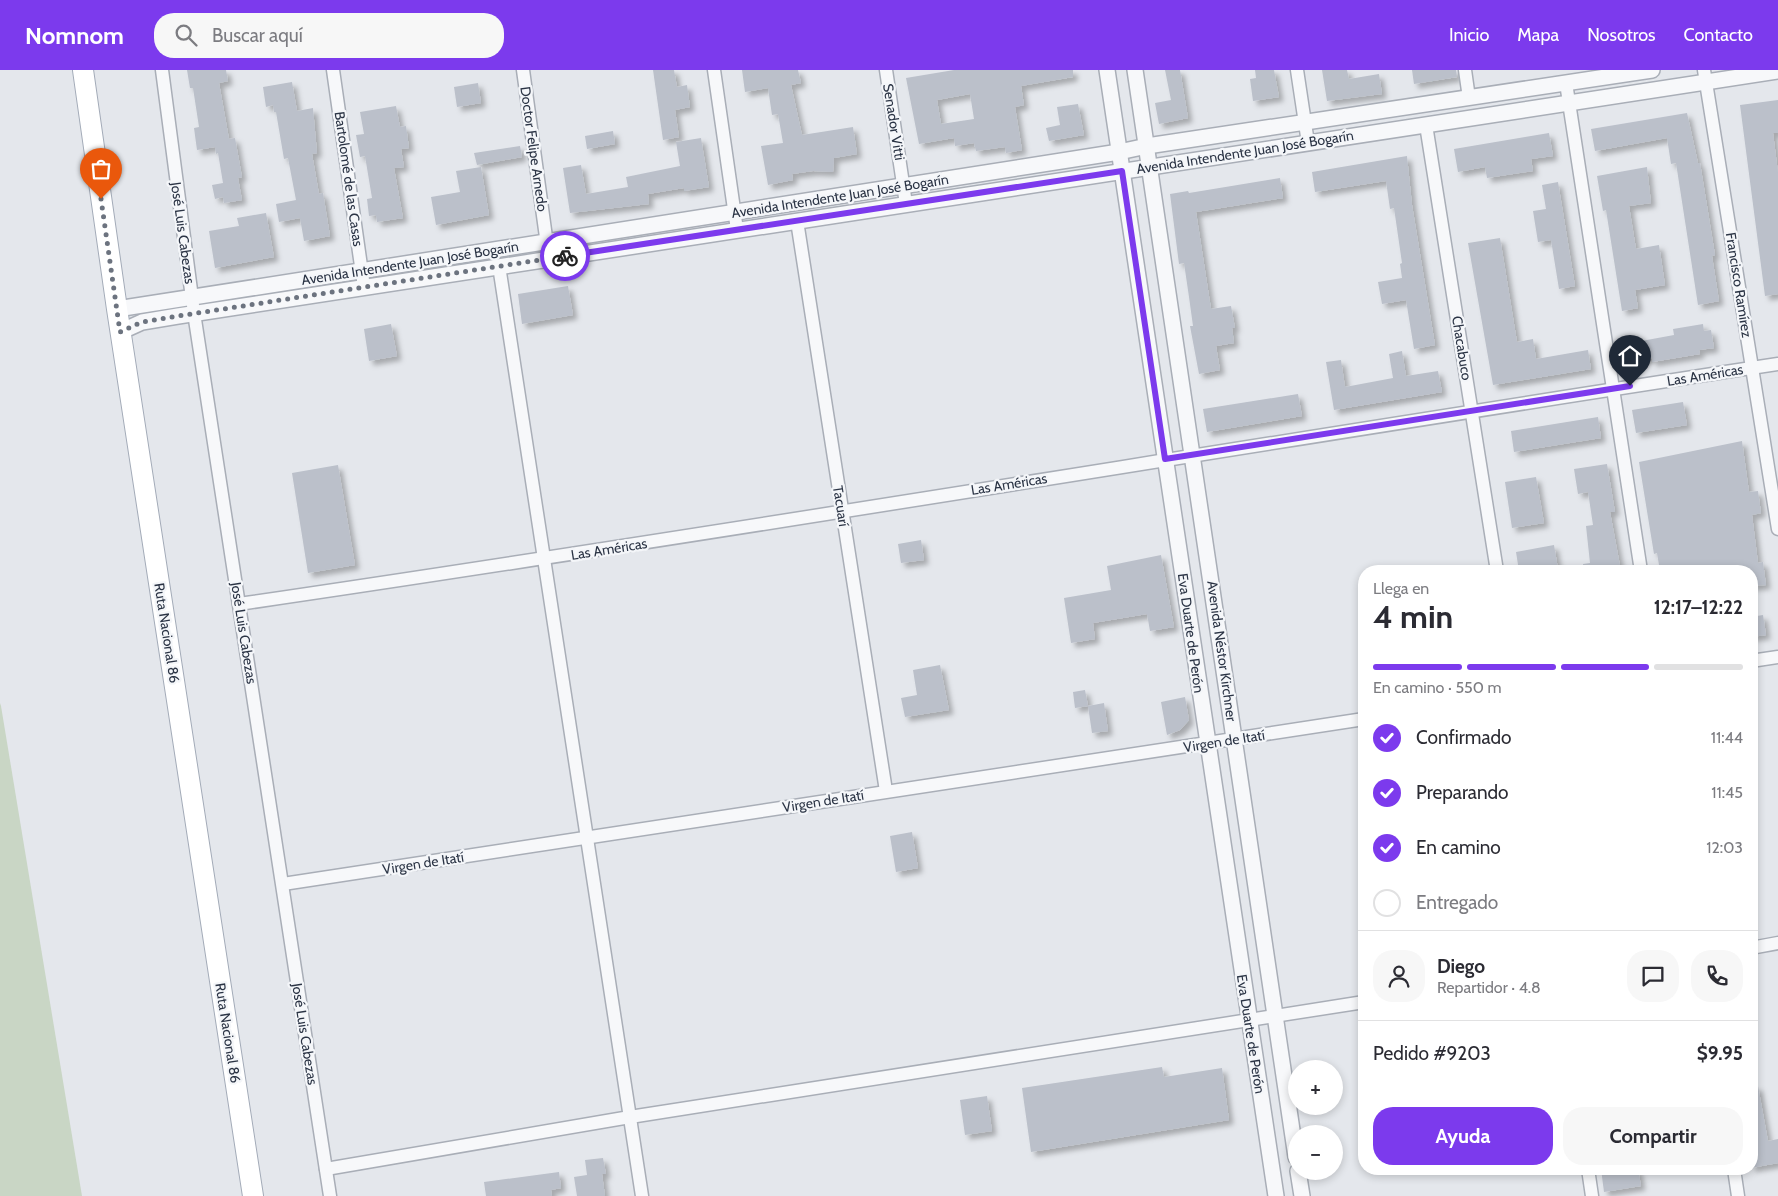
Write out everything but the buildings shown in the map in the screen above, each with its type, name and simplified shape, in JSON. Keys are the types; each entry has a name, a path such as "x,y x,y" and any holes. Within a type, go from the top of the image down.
{"main road":[{"name":"Ruta Nacional 86","path":"83,70 120,332 253,1196"}],"street":[{"name":"José Luis Cabezas","path":"162,70 194,313 330,1196"},
{"name":"Bartolomé de las Casas","path":"333,70 364,287"},
{"name":"Doctor Felipe Arnedo","path":"523,70 549,259"},
{"path":"714,70 737,230"},
{"name":"Senador Vitti","path":"886,70 906,204"},
{"name":"Eva Duarte de Perón","path":"1107,70 1276,1196"},
{"path":"1135,70 1148,146"},
{"path":"1297,70 1308,143"},
{"path":"1465,70 1469,98"},
{"name":"Avenida Intendente Juan José Bogarín","path":"117,309 1120,152 1148,146 1635,71 1652,70"},
{"path":"1635,71 1637,92"},
{"name":"Avenida Intendente Juan José Bogarín","path":"120,332 142,322 194,313 1568,103 1637,92 1705,76 1778,71"},
{"name":"Francisco Ramírez","path":"1705,76 1778,529"},
{"path":"1566,83 1640,565"},
{"name":"Chacabuco","path":"1426,125 1496,565"},
{"name":"Avenida Néstor Kirchner","path":"1148,146 1291,1125"},
{"name":"Tacuarí","path":"797,221 886,791"},
{"path":"499,266 642,1196"},
{"name":"Las Américas","path":"239,604 543,560 1193,454 1778,364"},
{"path":"1758,660 1778,657"},
{"name":"Virgen de Itatí","path":"283,884 886,791 1099,761 1358,720"},
{"path":"1758,947 1778,943"},
{"path":"326,1170 630,1117 1358,1003"},
{"path":"1589,1175 1592,1196"},
{"path":"1735,1175 1738,1196"},
{"path":"1299,1180 1302,1196"}],"green space":[{"path":"0,703 1,706 82,1196 0,1196"}],"way so far":[{"path":"101,199 120,332 142,322 565,256"}],"route":[{"path":"565,256 1122,171 1165,459 1630,386"}]}
